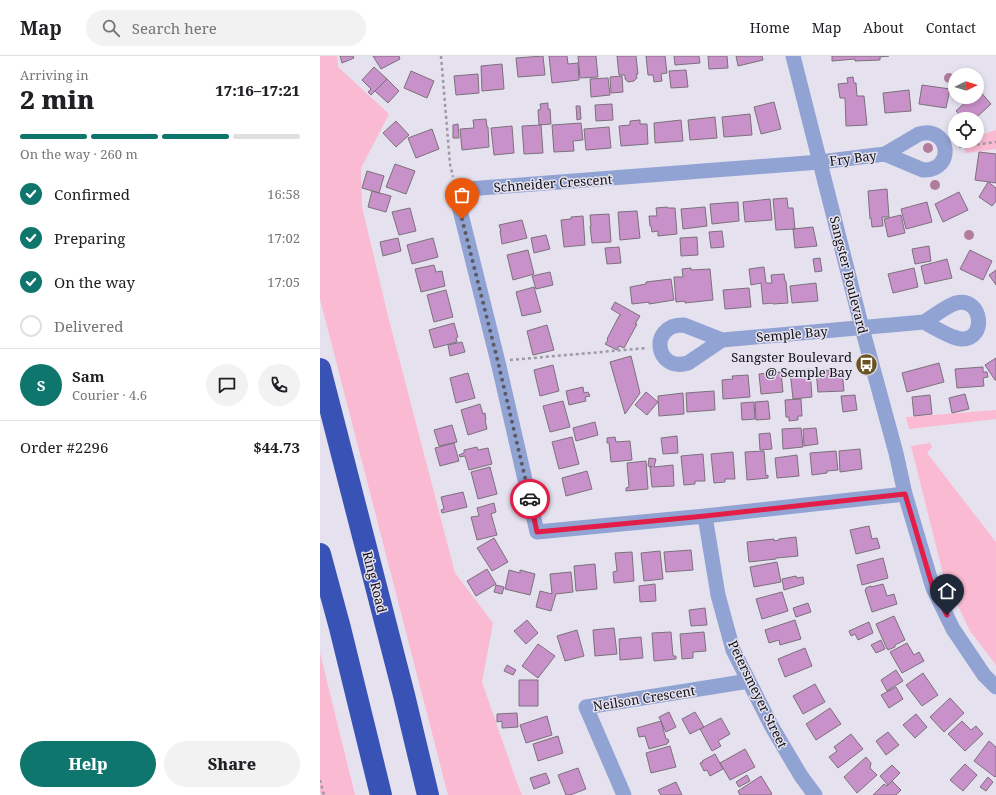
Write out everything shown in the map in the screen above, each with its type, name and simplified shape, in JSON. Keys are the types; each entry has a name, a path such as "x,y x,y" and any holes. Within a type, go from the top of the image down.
{"highway":[{"name":"Ring Road","path":"320,369 404,695 428,795"},
{"path":"320,554 340,628 381,795"}],"street":[{"name":"Sangster Boulevard","path":"792,56 905,494 933,588 953,629 984,675 996,687"},
{"name":"Fry Bay","path":"820,162 885,154 924,132 936,134 941,138 946,149 940,165 929,170 923,170 885,154"},
{"name":"Schneider Crescent","path":"455,190 820,162"},
{"path":"455,190 498,362 537,532 705,516 905,494"},
{"name":"Semple Bay","path":"722,340 688,363 682,365 676,365 665,359 661,353 660,347 662,335 671,326 677,325 684,325 722,340 924,322"},
{"name":"Petersmeyer Street","path":"705,516 718,595 733,650 772,727 801,776 815,795"},
{"name":"Neilson Crescent","path":"624,795 586,707 749,681"}],"path":[{"path":"441,56 450,164 455,190"},
{"path":"946,149 996,142"},
{"path":"498,362 660,347"},
{"path":"320,780 324,795"}],"shaded area":[{"path":"320,56 337,56 338,67 389,114 361,168 362,207 388,316 455,573 493,623 482,682 522,795 448,795 320,299"},
{"path":"996,130 996,149 966,153 964,148 984,148 984,134"},
{"path":"996,410 996,419 909,429 906,417"},
{"path":"930,443 932,447 927,453 996,542 996,665 970,631 943,574 911,446"},
{"path":"320,653 355,795 321,795 320,793"}],"building":[{"path":"340,56 353,56 354,58 342,63"},
{"path":"373,56 399,56 400,59 381,69"},
{"path":"543,56 545,75 518,77 516,58"},
{"path":"549,56 567,56 568,64 578,63 579,80 552,83"},
{"path":"578,56 596,56 598,77 580,78"},
{"path":"617,56 636,56 638,74 636,74 637,78 634,81 628,82 625,79 625,75 619,75"},
{"path":"646,56 665,56 667,73 661,74 662,81 654,82 653,75 648,75"},
{"path":"674,56 699,56 700,63 675,65"},
{"path":"708,56 727,56 728,68 709,69"},
{"path":"736,56 762,56 763,60 738,66"},
{"path":"832,56 889,56 880,57 880,60 855,61 855,59 832,61"},
{"path":"502,64 504,89 482,91 481,66"},
{"path":"374,67 387,79 371,95 368,92 371,89 362,80"},
{"path":"686,70 688,87 671,88 669,71"},
{"path":"411,71 434,81 427,98 404,88"},
{"path":"478,74 479,93 456,95 454,76"},
{"path":"622,76 623,92 611,93 610,77"},
{"path":"853,77 854,83 856,83 857,96 864,96 867,125 846,126 845,98 840,98 838,84 848,83 847,78"},
{"path":"608,78 610,95 591,97 590,79"},
{"path":"387,79 399,91 388,103 375,91"},
{"path":"922,85 948,89 946,108 919,104"},
{"path":"909,90 911,111 885,113 883,93"},
{"path":"984,96 991,104 982,112 956,111 964,104 984,104"},
{"path":"774,102 781,129 761,134 754,107"},
{"path":"548,103 551,124 539,125 538,110 541,109 540,104"},
{"path":"612,104 613,120 596,121 595,105"},
{"path":"576,106 580,106 581,119 577,120"},
{"path":"750,114 752,135 724,137 722,117"},
{"path":"715,117 717,138 690,140 688,120"},
{"path":"486,119 489,147 462,150 460,129 474,128 473,120"},
{"path":"640,120 640,124 647,124 648,144 621,146 619,126 630,125 630,121"},
{"path":"681,120 683,141 655,143 654,123"},
{"path":"396,121 409,135 396,147 383,133"},
{"path":"581,123 583,140 573,141 574,151 554,152 552,125"},
{"path":"458,124 459,138 453,138 453,125"},
{"path":"541,125 543,153 524,154 522,126"},
{"path":"512,126 514,153 494,155 491,128"},
{"path":"609,127 611,148 586,150 584,129"},
{"path":"432,129 439,149 416,158 408,138"},
{"path":"979,152 996,154 996,183 975,180"},
{"path":"395,164 415,171 406,194 386,187"},
{"path":"367,171 384,176 379,193 362,188"},
{"path":"988,182 996,188 996,201 992,206 979,197"},
{"path":"887,189 889,217 882,217 883,226 872,227 868,191"},
{"path":"372,191 391,196 386,212 368,207"},
{"path":"959,192 968,210 943,222 935,204"},
{"path":"787,198 788,208 793,208 795,229 776,230 773,199"},
{"path":"770,199 772,220 745,222 743,202"},
{"path":"738,202 739,221 712,224 710,204"},
{"path":"927,202 932,222 906,229 901,209"},
{"path":"705,207 707,226 683,229 681,209"},
{"path":"410,208 416,231 399,235 392,212"},
{"path":"656,208 675,208 677,234 658,236 658,231 652,232 649,216 657,216"},
{"path":"637,211 640,238 620,240 618,212"},
{"path":"609,214 611,242 592,243 590,215"},
{"path":"901,215 905,233 888,237 884,219"},
{"path":"583,216 585,245 564,247 561,220"},
{"path":"522,220 527,238 502,244 499,225"},
{"path":"813,227 817,246 795,248 793,229"},
{"path":"722,231 724,247 711,248 709,232"},
{"path":"546,235 550,249 534,253 531,238"},
{"path":"697,237 698,255 681,256 680,238"},
{"path":"398,238 401,251 383,256 380,242"},
{"path":"433,238 438,257 412,264 407,245"},
{"path":"929,246 931,261 915,264 912,249"},
{"path":"619,247 621,263 607,264 605,248"},
{"path":"528,250 534,274 513,280 507,255"},
{"path":"970,250 992,261 983,280 960,269"},
{"path":"820,258 822,271 815,272 813,259"},
{"path":"947,259 952,278 925,284 921,266"},
{"path":"434,265 436,272 442,271 445,286 421,292 415,269"},
{"path":"764,267 766,283 772,283 771,275 784,274 788,303 763,304 761,283 751,285 749,269"},
{"path":"691,268 691,270 710,269 713,300 685,303 685,301 676,302 674,277 683,277 682,269"},
{"path":"914,268 918,287 893,293 888,274"},
{"path":"996,270 996,285 989,275"},
{"path":"550,272 553,285 536,289 532,276"},
{"path":"671,279 674,300 649,304 649,302 632,304 630,287 646,284 646,282"},
{"path":"816,283 818,301 792,303 790,286"},
{"path":"534,287 541,312 522,316 516,292"},
{"path":"749,288 751,307 725,309 723,290"},
{"path":"446,290 453,317 434,322 427,295"},
{"path":"615,302 640,316 624,348 619,346 617,350 605,344 619,316 621,315 611,309"},
{"path":"454,323 458,337 456,338 457,342 434,348 429,330"},
{"path":"547,325 554,350 533,355 527,331"},
{"path":"462,342 465,352 450,356 448,345"},
{"path":"631,356 640,393 625,414 610,362"},
{"path":"996,358 996,380 995,380 985,365"},
{"path":"939,363 944,382 907,392 902,373"},
{"path":"553,365 559,391 540,396 534,370"},
{"path":"983,367 983,372 987,372 988,377 983,378 984,386 957,388 955,369"},
{"path":"810,369 812,397 793,399 790,371"},
{"path":"842,370 844,391 818,392 816,371"},
{"path":"781,372 783,392 761,394 759,374"},
{"path":"468,373 475,398 456,403 450,378"},
{"path":"748,375 750,397 723,399 722,380 733,379 732,376"},
{"path":"583,387 584,393 588,392 590,396 585,397 586,401 569,405 566,391"},
{"path":"714,391 715,410 687,412 686,393"},
{"path":"646,392 658,402 647,415 635,405"},
{"path":"683,393 684,414 659,416 658,396"},
{"path":"965,394 969,409 952,413 949,398"},
{"path":"855,395 857,410 843,412 841,396"},
{"path":"930,395 932,414 914,416 912,397"},
{"path":"801,399 802,416 798,416 798,420 789,421 789,417 786,417 785,400"},
{"path":"563,401 570,427 550,432 543,406"},
{"path":"768,401 770,419 756,420 755,402"},
{"path":"754,402 755,419 742,420 741,403"},
{"path":"480,404 483,414 485,413 487,429 468,435 461,410"},
{"path":"595,422 598,435 576,441 573,428"},
{"path":"452,425 457,442 439,446 434,430"},
{"path":"801,428 803,447 783,449 782,429"},
{"path":"816,428 818,444 804,446 803,429"},
{"path":"770,433 772,449 760,450 759,434"},
{"path":"677,436 678,453 663,454 661,438"},
{"path":"572,437 579,464 559,469 552,442"},
{"path":"615,437 616,442 630,441 632,460 611,462 607,438"},
{"path":"454,443 459,461 440,466 435,448"},
{"path":"477,447 478,450 488,448 492,464 469,470 465,456 460,457 459,455 464,453 464,450"},
{"path":"860,449 862,469 840,472 839,451"},
{"path":"764,451 766,476 768,475 768,478 747,480 745,452"},
{"path":"836,451 838,470 812,475 810,453"},
{"path":"733,452 735,479 725,479 725,482 714,483 711,454"},
{"path":"703,454 705,481 695,481 695,484 684,485 681,456"},
{"path":"797,455 799,476 777,478 775,458"},
{"path":"649,458 656,459 654,467 673,465 674,486 652,487 650,467 652,467 648,466"},
{"path":"646,461 648,489 626,491 626,488 629,487 627,463"},
{"path":"490,467 497,494 478,499 471,472"},
{"path":"587,471 592,489 566,496 562,478"},
{"path":"463,492 467,507 442,513 441,510 444,509 441,497"},
{"path":"494,503 496,512 491,514 497,535 477,540 471,517 479,516 477,508"},
{"path":"869,526 872,539 877,538 880,548 856,554 850,530"},
{"path":"796,537 798,556 749,562 747,542 774,539 774,541"},
{"path":"494,538 508,562 492,571 477,548"},
{"path":"691,550 693,570 666,572 664,552"},
{"path":"660,551 663,579 644,581 641,553"},
{"path":"632,552 634,581 614,583 613,572 617,571 615,553"},
{"path":"883,558 888,578 862,585 857,565"},
{"path":"777,562 781,582 754,587 750,567"},
{"path":"595,564 597,589 576,591 574,566"},
{"path":"487,569 496,584 476,596 467,581"},
{"path":"509,570 520,573 520,570 535,574 530,595 505,589"},
{"path":"571,572 573,592 556,594 551,611 536,607 540,591 552,594 550,574"},
{"path":"796,576 797,578 803,577 804,584 784,590 782,579"},
{"path":"655,584 656,601 640,602 639,586"},
{"path":"883,584 887,596 894,594 897,604 872,612 865,590 871,586"},
{"path":"496,585 504,587 502,594 494,592"},
{"path":"782,592 788,611 762,619 756,599"},
{"path":"808,603 811,612 796,617 793,608"},
{"path":"705,608 707,625 691,626 689,610"},
{"path":"894,616 905,640 888,650 876,624"},
{"path":"527,620 538,633 526,644 514,631"},
{"path":"795,620 801,639 780,645 779,640 769,643 765,630"},
{"path":"869,622 873,633 858,640 855,634 851,636 849,631"},
{"path":"614,628 617,654 595,656 593,630"},
{"path":"577,630 584,656 565,661 557,636"},
{"path":"671,632 673,656 676,656 676,659 654,661 652,633"},
{"path":"704,632 706,651 693,652 693,658 682,659 680,634"},
{"path":"641,637 643,658 620,660 619,639"},
{"path":"881,640 885,649 876,653 871,645"},
{"path":"907,643 914,655 919,652 924,661 902,673 890,652"},
{"path":"538,644 555,656 538,678 522,666"},
{"path":"805,648 812,666 785,677 778,659"},
{"path":"507,665 516,670 513,675 504,671"},
{"path":"896,670 903,681 887,691 881,680"},
{"path":"923,673 938,695 922,706 906,685"},
{"path":"519,680 538,680 538,706 519,706"},
{"path":"815,684 825,702 803,714 793,696"},
{"path":"896,687 903,699 889,708 881,695"},
{"path":"950,698 964,713 944,732 930,717"},
{"path":"830,708 841,724 816,740 806,724"},
{"path":"669,712 676,727 666,732 659,717"},
{"path":"695,712 704,727 690,734 682,719"},
{"path":"517,713 518,727 502,728 502,721 497,722 497,714"},
{"path":"916,714 927,727 915,738 903,725"},
{"path":"547,716 552,735 526,743 520,725"},
{"path":"721,718 730,734 718,741 721,746 712,751 700,729"},
{"path":"661,721 666,739 668,739 669,742 667,744 649,749 645,736 639,737 637,728"},
{"path":"962,721 971,730 976,726 983,734 965,751 948,734"},
{"path":"888,732 899,745 886,755 876,741"},
{"path":"851,734 863,749 838,768 829,757 837,751 834,747"},
{"path":"558,736 563,753 538,761 533,744"},
{"path":"989,741 996,747 995,777 974,761"},
{"path":"670,746 676,767 651,773 646,753"},
{"path":"745,749 755,767 730,780 720,763"},
{"path":"715,754 723,769 710,776 707,770 704,771 700,763"},
{"path":"866,757 871,763 870,768 877,775 857,793 844,777"},
{"path":"965,764 977,775 963,791 950,780"},
{"path":"892,765 900,773 888,785 880,776"},
{"path":"578,768 586,789 566,795 558,775"},
{"path":"546,773 550,783 534,789 530,778"},
{"path":"747,775 750,781 739,787 736,782"},
{"path":"761,776 772,794 740,795 738,791"},
{"path":"988,777 993,782 986,791 980,787"},
{"path":"892,781 901,790 896,795 873,795 884,784 887,786"},
{"path":"676,782 682,795 661,795 658,790"}],"way so far":[{"path":"462,219 498,362 530,499"}],"place":[{"name":"Sangster Boulevard @ Semple Bay","path":"867,364"}],"route":[{"path":"530,499 537,532 705,516 905,494 933,588 947,615"}]}
